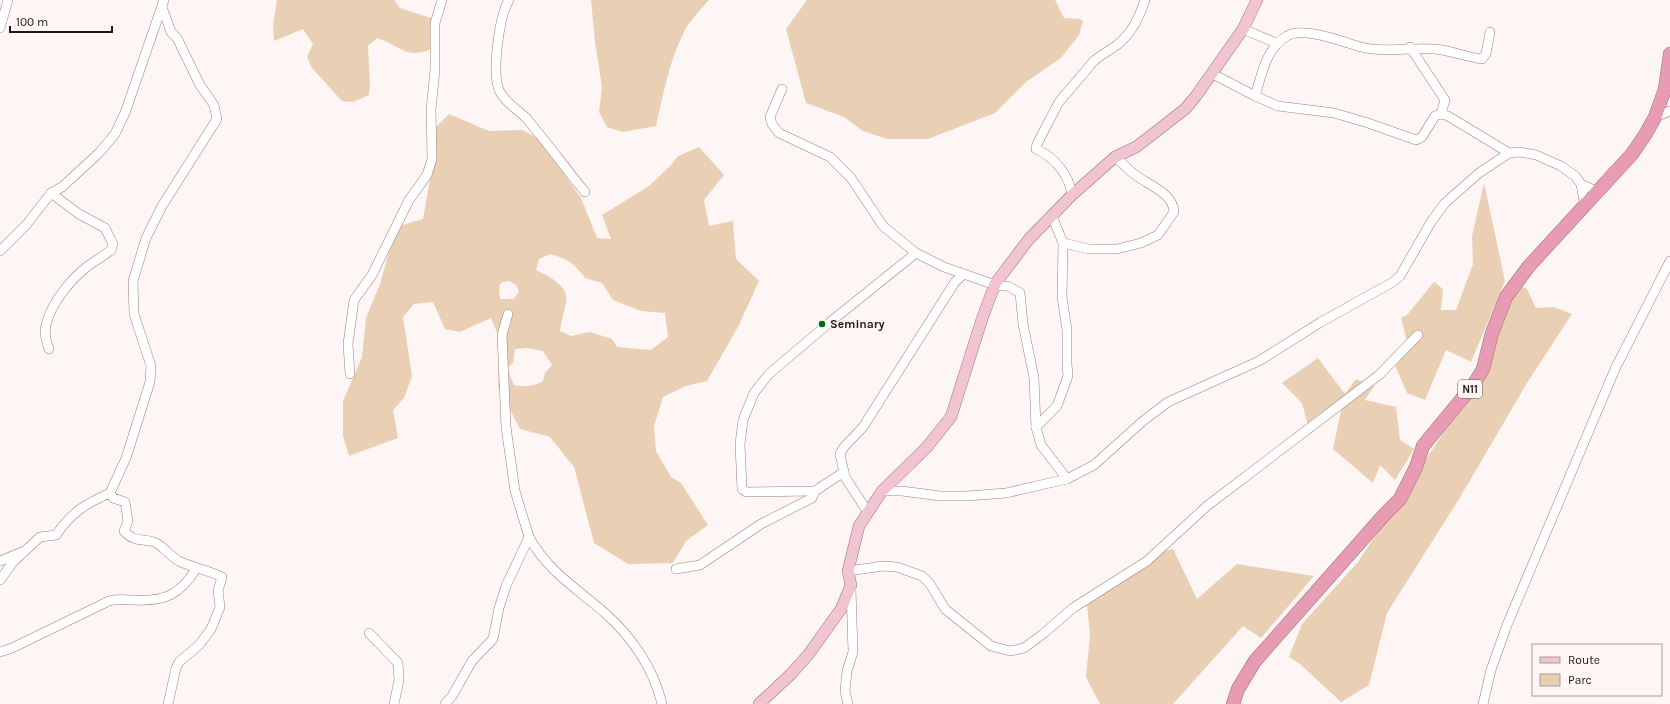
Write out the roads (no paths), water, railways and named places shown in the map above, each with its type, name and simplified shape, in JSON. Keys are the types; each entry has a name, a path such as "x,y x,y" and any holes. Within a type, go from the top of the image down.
{"highway":[{"name":"N11","path":"1233,704 1238,689 1255,661 1384,515 1400,499 1416,467 1423,446 1474,384 1483,369 1492,333 1506,297 1529,266 1599,192 1632,154 1655,117 1665,89 1670,54"}],"main road":[{"path":"759,704 791,674 808,654 841,609 851,585 848,571 859,526 870,508 882,491 927,447 951,417 982,319 995,284 1029,239 1072,195 1115,157 1136,146 1185,109 1213,74 1243,29 1257,0"}],"street":[{"path":"0,28 8,0"},
{"path":"350,374 348,344 354,300 372,275 409,200 428,175 432,159 431,109 435,70 435,23 442,0"},
{"path":"509,0 505,6 498,48 496,75 500,92 537,131 585,192"},
{"path":"1072,195 1070,183 1062,170 1046,153 1036,149 1037,144 1058,102 1093,62 1117,45 1137,23 1145,0"},
{"path":"0,251 27,224 51,193 62,187 99,153 115,134 125,113 163,4"},
{"path":"0,580 13,562 40,537 56,535 67,519 81,508 110,493 126,458 150,382 151,366 134,314 133,281 146,238 162,206 217,120 214,105 200,85 177,38 171,32 163,4"},
{"path":"1243,29 1276,43"},
{"path":"1255,96 1271,51 1276,43 1288,35 1296,32 1339,40 1363,48 1384,50 1410,47 1442,50 1458,55 1482,59 1486,54 1490,32"},
{"path":"1410,47 1444,100 1441,114"},
{"path":"1213,74 1278,106 1334,114 1368,123 1416,140 1422,137 1435,116 1441,114 1448,116 1509,153"},
{"path":"782,89 770,117 772,124 779,133 830,157 851,178 883,226 916,253 944,267 995,284 1008,286 1020,293 1023,324 1034,378 1036,426 1041,445 1067,479"},
{"path":"1655,117 1670,111"},
{"path":"882,491 966,496 1006,493 1067,479 1094,465 1143,420 1168,402 1259,361 1400,276 1431,222 1444,203 1479,173 1509,153 1520,152 1536,155 1561,166 1575,176 1581,184 1585,206"},
{"path":"1063,243 1089,249 1117,249 1141,243 1158,235 1174,212 1174,208 1160,189 1135,175 1115,157"},
{"path":"1581,184 1599,192"},
{"path":"49,349 45,336 45,326 59,299 76,276 111,250 113,244 104,228 79,214 51,193"},
{"path":"1036,426 1056,406 1068,376 1067,330 1062,297 1063,243 1052,216"},
{"path":"844,472 815,491 746,492 742,489 740,444 743,420 754,393 770,374 829,323 916,253"},
{"path":"1483,704 1491,670 1507,625 1609,384 1670,261"},
{"path":"870,508 865,508 844,472 840,454 844,447 862,427 955,282 964,274"},
{"path":"508,314 502,335 506,427 515,491 528,537 555,573 621,628 645,662 658,686 662,704"},
{"path":"848,571 883,566 898,567 922,576 930,584 945,609 991,646 1010,651 1024,648 1073,608 1147,561 1207,506 1379,375 1418,335"},
{"path":"676,569 700,565 715,556 737,538 812,498 815,491"},
{"path":"110,493 113,498 125,502 128,521 124,531 129,537 142,542 155,542 173,557 196,569 210,572 222,577 218,591 220,607 211,629 199,645 179,662 176,668 168,704"},
{"path":"445,704 452,696 472,661 493,639 499,608 506,586 528,537"},
{"path":"0,561 25,551"},
{"path":"0,652 12,648 109,601 119,598 133,600 161,599 180,590 196,569"},
{"path":"848,704 845,691 847,671 853,652 851,585"},
{"path":"370,633 398,663 400,680 394,704"}],"place":[{"name":"Seminary","path":"822,324"}]}
